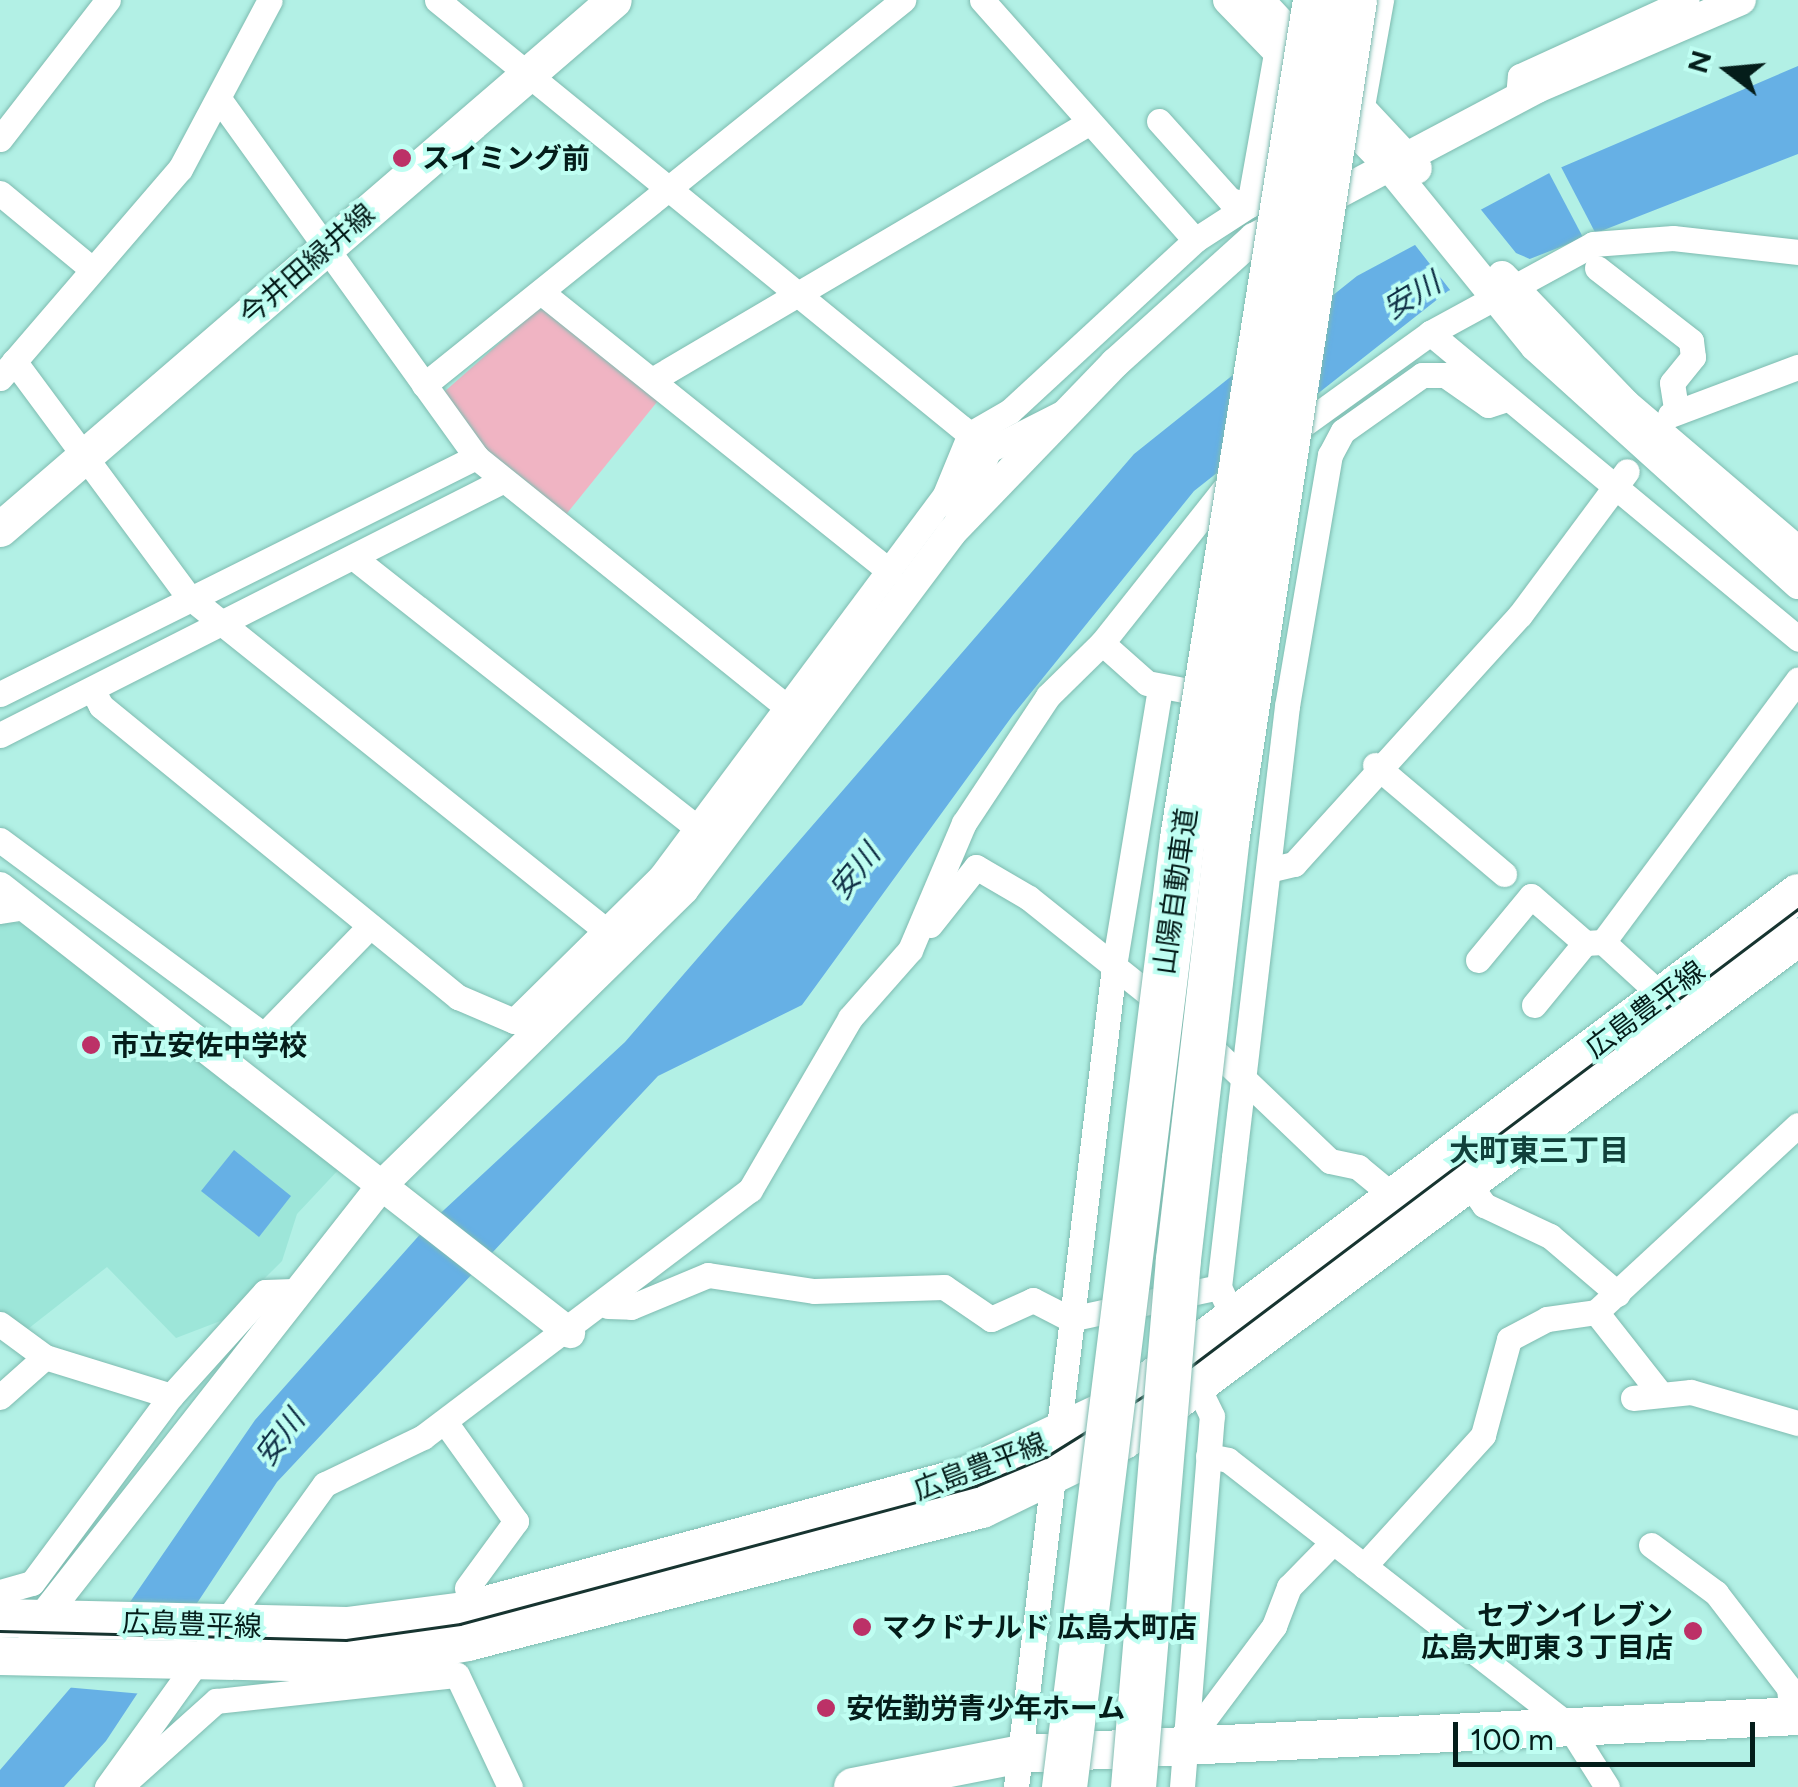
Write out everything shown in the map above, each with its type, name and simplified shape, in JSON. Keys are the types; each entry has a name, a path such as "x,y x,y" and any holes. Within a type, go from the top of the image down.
{"highway":[{"name":"山陽自動車道","path":"1133,1787 1178,1260 1226,842 1354,0"},
{"name":"山陽自動車道","path":"1064,1787 1179,857 1291,24"}],"main road":[{"name":"今井田緑井線","path":"0,529 614,0"},
{"name":"広島豊平線","path":"0,1618 347,1626 464,1611 903,1496 1055,1438 1115,1406 1226,1302 1393,1196 1798,893"},
{"name":"広島豊平線","path":"10,1661 347,1663 468,1642 912,1532 1051,1480 1198,1386 1466,1180 1798,937"},
{"path":"853,1787 1018,1771 1185,1745 1795,1716"}],"street":[{"path":"0,140 108,0"},
{"path":"270,0 222,103 180,169 7,370 84,456 188,596 604,928"},
{"path":"437,0 980,442"},
{"path":"424,385 903,0"},
{"path":"982,0 1195,240"},
{"path":"1228,0 1291,24 1499,287 1612,421 1798,584"},
{"path":"1259,0 1291,24 1362,106 1402,167"},
{"path":"1362,106 1381,0"},
{"path":"1518,97 1520,76 1687,0"},
{"path":"10,1661 49,1618 293,1291 388,1187 684,889 951,533 1069,410 1254,238 1402,167 1518,97 1741,0"},
{"path":"92,689 102,706 458,997 514,1021 697,828 944,497 980,442 1195,240 1249,206 1291,24"},
{"path":"222,103 476,456 502,481 788,708"},
{"path":"1159,120 1230,200 1249,206"},
{"path":"652,380 1090,122"},
{"path":"0,193 92,270"},
{"path":"910,950 964,823 1048,696 1102,643 1232,480 1430,333 1499,287 1561,256 1633,237 1798,252"},
{"path":"1598,268 1692,341 1693,357 1672,382 1673,412 1798,367"},
{"path":"1499,287 1626,404 1798,550"},
{"path":"542,292 889,571"},
{"path":"1430,333 1508,399 1621,478 1798,638"},
{"path":"608,1306 631,1307 708,1275 814,1291 944,1288 991,1319 1033,1300 1070,1319 1226,1302 1243,1072 1287,706 1308,551 1343,431 1422,375 1444,374 1488,405 1508,399"},
{"path":"980,442 1069,410"},
{"path":"951,533 980,442"},
{"path":"0,694 188,596 476,456"},
{"path":"1268,870 1294,864 1375,764 1520,615 1621,478"},
{"path":"0,734 502,481"},
{"path":"353,557 697,828"},
{"path":"1102,643 1160,688 1287,706"},
{"path":"1534,1005 1594,942 1798,679"},
{"path":"1018,1771 1114,966 1160,688"},
{"path":"1375,764 1504,874"},
{"path":"0,840 264,1035 370,926"},
{"path":"107,1787 207,1624 325,1484 445,1422 608,1306 750,1190 850,1018 976,867 1114,966 1243,1072 1330,1161 1358,1167 1393,1196"},
{"path":"0,887 13,909 388,1187 570,1332"},
{"path":"1478,960 1531,896 1662,996"},
{"path":"1364,1566 1483,1435 1509,1339 1547,1319 1596,1312 1798,1125"},
{"path":"1466,1180 1484,1205 1550,1236 1618,1294"},
{"path":"0,1592 32,1583 171,1396 264,1292 293,1291"},
{"path":"1596,1312 1659,1392"},
{"path":"0,1324 45,1357 171,1396"},
{"path":"0,1398 45,1357"},
{"path":"1182,1787 1212,1416 1198,1386"},
{"path":"1633,1398 1659,1392 1707,1396 1798,1424"},
{"path":"445,1422 516,1520 467,1588"},
{"path":"1208,1456 1228,1460 1568,1725 1608,1787"},
{"path":"1185,1745 1274,1626 1289,1587 1333,1542"},
{"path":"1652,1545 1716,1593 1789,1688 1795,1716"},
{"path":"120,1787 216,1701 458,1672 510,1787"}],"shaded area":[{"path":"538,309 553,311 661,397 564,517 486,453 444,392"},
{"name":"市立安佐中学校","path":"0,920 24,924 341,1167 297,1214 282,1261 223,1320 176,1338 107,1267 24,1332 0,1314"}],"water":[{"name":"安川","path":"1798,66 1798,154 1448,291 1194,491 1013,715 802,1005 658,1076 277,1482 106,1741 64,1787 0,1787 0,1770 73,1685 255,1420 431,1222 625,1042 1134,454 1357,276 1555,170"},
{"path":"234,1150 291,1196 259,1237 201,1191"}],"pier":[{"path":"1559,163 1598,238 1587,245 1547,169"},
{"path":"1478,206 1516,253 1539,263 1454,295 1412,241"},
{"path":"116,1613 194,1617 143,1694 64,1687"}],"tram line":[{"path":"0,1631 346,1640 460,1624 976,1486 1046,1457 1190,1367 1798,909"}],"place":[{"name":"スイミング前","path":"402,158"},
{"name":"市立安佐中学校","path":"91,1045"},
{"name":"マクドナルド 広島大町店","path":"862,1627"},
{"name":"セブンイレブン 広島大町東３丁目店","path":"1693,1631"},
{"name":"安佐勤労青少年ホーム","path":"826,1708"}],"district":[{"name":"大町東三丁目","path":"1539,1151"}]}
